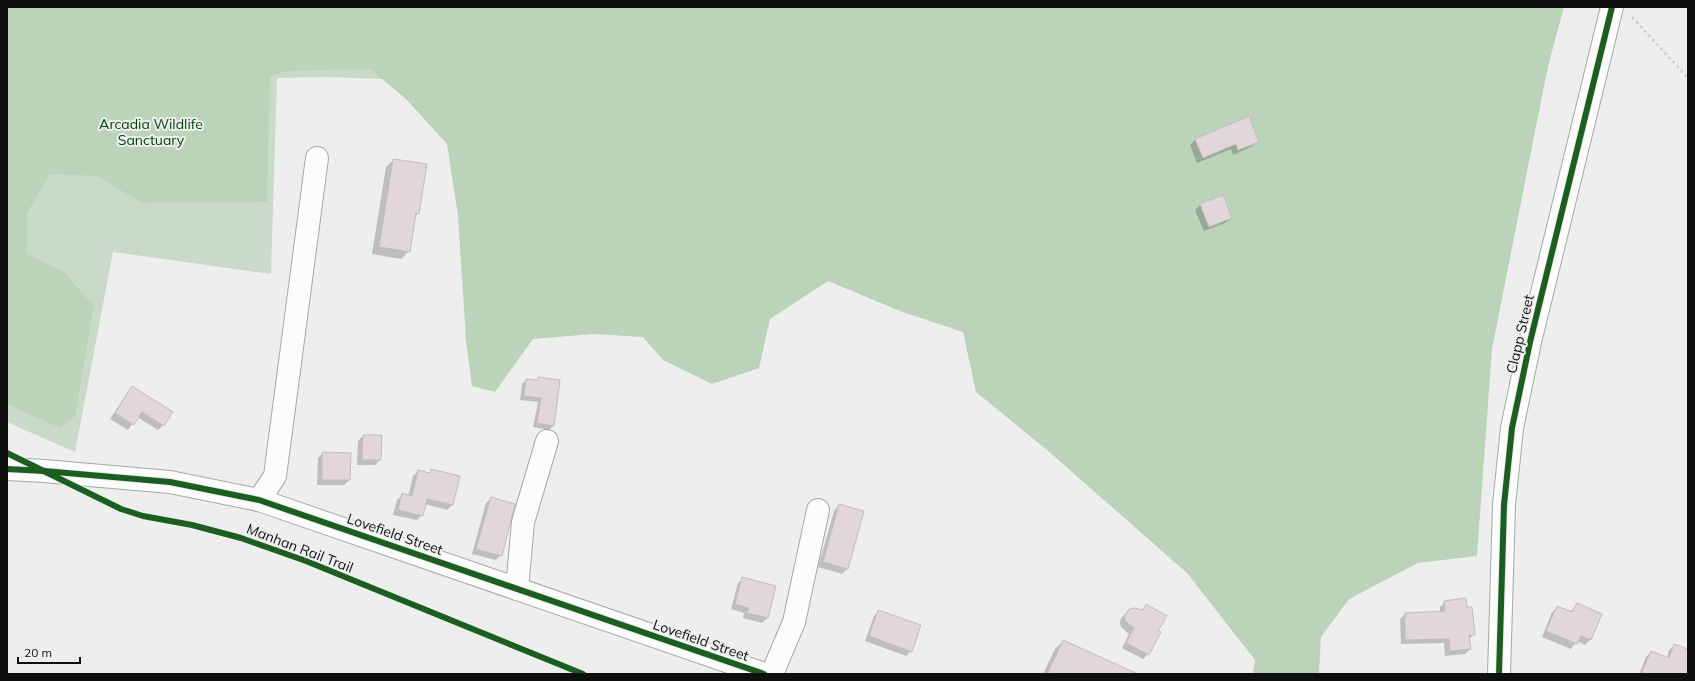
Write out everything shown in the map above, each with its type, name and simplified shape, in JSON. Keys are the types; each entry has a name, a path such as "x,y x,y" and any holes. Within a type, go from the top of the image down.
{"street":[{"name":"Clapp Street","path":"1500,674 1504,505 1512,428 1532,334 1620,10"},
{"path":"259,500 275,476 317,158"},
{"path":"517,589 523,522 546,441"},
{"name":"Lovefield Street","path":"7,469 170,482 259,500 764,674"},
{"path":"772,674 794,622 818,510"}],"path":[{"path":"1620,10 1688,78"}],"green space":[{"name":"Arcadia Wildlife Sanctuary","path":"7,7 585,87 327,77 277,78 271,274 113,252 75,452 7,422"},
{"path":"7,7 1564,7 1548,66 1492,349 1477,556 1418,563 1349,599 1321,637 1319,674 1253,674 1255,660 1187,573 1047,450 976,392 963,332 900,311 828,281 770,319 759,368 712,384 663,360 643,337 593,334 533,339 495,392 472,386 466,341 458,215 447,144 406,99 370,69 286,71 270,76 267,202 142,203 97,176 50,174 27,213 27,254 64,272 94,306 75,416 60,428 7,404"}],"building":[{"path":"1249,116 1259,142 1238,150 1236,144 1203,158 1195,139"},
{"path":"393,159 427,164 419,214 416,213 410,252 379,247"},
{"path":"1223,195 1232,218 1209,227 1200,204"},
{"path":"538,377 560,380 554,426 537,423 541,398 524,396 526,379 538,380"},
{"path":"132,386 173,412 164,426 142,412 134,425 115,413"},
{"path":"363,435 382,435 381,460 362,460"},
{"path":"322,452 351,453 350,480 322,480"},
{"path":"431,469 460,476 453,505 427,499 423,516 398,510 402,493 412,496 418,470 430,473"},
{"path":"491,497 515,504 502,556 476,549"},
{"path":"839,504 864,511 848,569 823,562"},
{"path":"742,577 776,586 768,618 747,613 749,608 735,604"},
{"path":"1466,598 1467,607 1472,607 1475,635 1469,635 1471,649 1450,651 1449,639 1405,640 1405,613 1445,611 1444,601"},
{"path":"1577,603 1602,614 1591,640 1581,636 1577,644 1546,631 1557,606 1572,612"},
{"path":"1146,604 1167,616 1158,631 1161,632 1149,655 1126,643 1134,628 1126,622 1124,617 1129,609 1134,608 1143,610"},
{"path":"878,610 921,625 912,652 869,636"},
{"path":"1063,640 1138,674 1047,674"},
{"path":"1674,644 1688,649 1688,674 1641,674 1651,651 1669,658"}],"cycle path":[{"path":"1499,674 1504,505 1512,428 1530,342 1612,7"},
{"name":"Manhan Rail Trail","path":"7,453 121,509 143,516 192,525 241,538 306,561 583,674"},
{"path":"7,469 170,482 259,500 764,674"}]}
